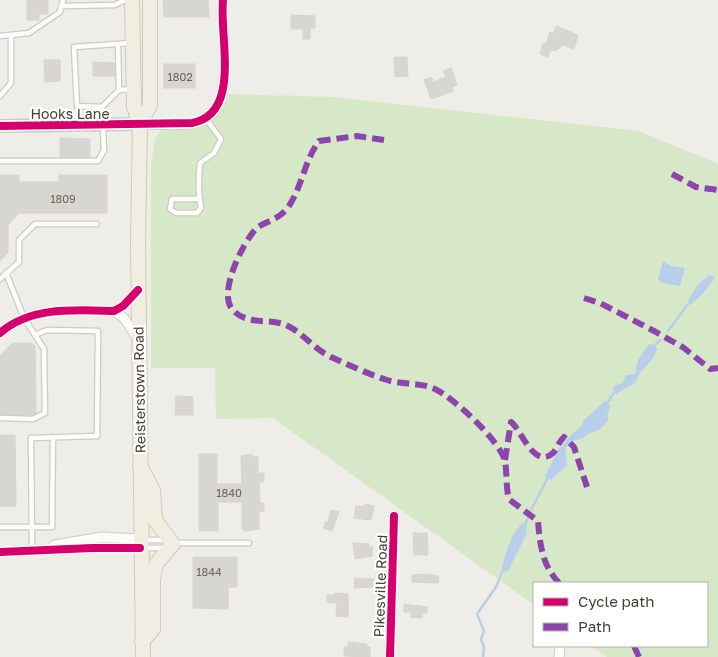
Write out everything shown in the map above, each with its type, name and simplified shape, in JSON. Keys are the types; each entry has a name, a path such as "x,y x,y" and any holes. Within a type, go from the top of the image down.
{"main road":[{"name":"Reisterstown Road","path":"132,0 132,43 126,89 140,124 138,290 143,657"},
{"name":"Reisterstown Road","path":"140,124 150,105 150,0"},
{"path":"140,465 154,490 155,520 173,544 156,564 153,580 153,629 142,642"}],"street":[{"path":"140,124 192,123 206,119 219,106 224,91 223,0"},
{"name":"Hooks Lane","path":"0,126 140,124"},
{"path":"0,333 24,318 51,312 114,311 123,306 138,290"},
{"path":"114,311 124,318 139,341"},
{"name":"Pikesville Road","path":"390,657 394,516"},
{"path":"0,552 140,544"}],"lane":[{"path":"0,36 29,33 37,29 56,16 63,6 63,0"},
{"path":"63,6 115,5 125,0"},
{"path":"0,96 11,83 11,36"},
{"path":"118,45 126,89 102,107 77,106 74,47 132,43"},
{"path":"0,161 98,161 104,150 102,107"},
{"path":"199,199 172,199 170,209 176,213 200,211 198,180 200,163 214,154 220,144 219,134 206,119"},
{"path":"0,279 19,262 19,240 35,224 97,224"},
{"path":"0,418 33,419 45,413 45,353 24,318 6,273"},
{"path":"32,549 31,438 97,436 98,331 48,330 35,335"},
{"path":"0,527 52,527 53,437"},
{"path":"140,544 166,540 173,544"},
{"path":"140,544 165,548 173,544 249,543"}],"path":[{"path":"608,395 614,401"}],"green space":[{"path":"228,94 333,97 639,131 718,164 718,657 607,657 592,647 708,647 708,582 533,582 533,604 273,418 216,419 215,368 151,368 151,166 155,138 162,130 202,126 209,123 222,108"}],"water":[{"path":"663,261 671,266 685,268 680,286 662,283 658,279"},
{"path":"710,275 715,277 698,299 690,305 688,301 695,290"},
{"path":"649,344 655,345 657,349 654,357 640,373 635,383 613,394 614,386 622,383 626,375 635,374 638,360"},
{"path":"605,401 611,406 606,423 598,430 582,439 575,440 565,448 567,465 551,480 545,476 560,447 563,447 563,444 582,426 583,421"},
{"path":"524,523 527,524 526,535 508,571 502,572 509,545 516,531"}],"building":[{"path":"27,0 48,0 48,14 39,14 39,20 27,20"},
{"path":"163,0 208,0 209,17 164,17"},
{"path":"291,15 315,16 315,28 310,28 310,39 303,39 303,29 291,29"},
{"path":"556,26 578,35 574,49 563,45 557,50 550,51 548,57 540,54 543,44 546,44 550,32 554,34"},
{"path":"394,57 407,57 408,76 395,77"},
{"path":"44,60 60,60 60,81 45,82"},
{"path":"93,62 114,63 115,76 93,76"},
{"path":"164,64 195,64 195,88 164,88"},
{"path":"451,68 457,85 452,87 453,91 431,99 424,80 431,77 433,82 446,77 443,71"},
{"path":"60,138 90,139 90,157 60,157"},
{"path":"0,175 19,175 19,182 59,182 59,175 107,175 107,213 19,213 8,225 8,253 0,261"},
{"path":"12,343 31,343 35,346 36,413 33,415 0,414 0,356"},
{"path":"176,396 193,397 193,415 175,415"},
{"path":"0,435 15,435 16,506 0,506"},
{"path":"199,454 217,454 217,484 242,484 241,456 252,454 252,457 258,457 258,473 264,473 264,482 259,482 260,503 264,503 264,511 259,511 259,529 244,531 242,528 242,502 218,502 218,531 199,531"},
{"path":"365,504 374,506 371,520 354,518 356,506 365,507"},
{"path":"331,510 339,512 332,531 323,528 326,522 328,522"},
{"path":"413,533 427,533 428,555 414,555"},
{"path":"353,543 369,544 369,547 373,547 372,556 355,559"},
{"path":"193,557 237,557 237,587 228,587 228,609 193,608"},
{"path":"426,574 439,576 438,583 412,582 412,575"},
{"path":"355,578 374,579 373,587 354,588"},
{"path":"335,593 348,594 348,617 336,616 337,603 327,602 327,595 335,595"},
{"path":"404,604 427,607 427,613 422,613 422,618 411,617 411,612 404,612"},
{"path":"348,642 367,644 367,647 370,647 370,657 344,656 344,647 348,647"}],"waterway":[{"path":"668,331 688,304"},
{"path":"655,345 660,340"},
{"path":"608,402 613,394"},
{"path":"531,510 548,477"},
{"path":"526,523 528,517"},
{"path":"483,657 484,647 481,639 484,631 477,614 496,587 502,572"}],"marked path":[{"path":"384,140 357,136 319,141 310,156 289,206 276,218 258,227 244,245 230,280 228,301 238,315 252,320 281,323 299,333 319,350 331,357 387,380 423,385 435,389 464,410 486,432 501,453 505,461 507,491 510,500 538,521 545,562 558,582"},
{"path":"672,174 696,187 718,190"},
{"path":"584,298 600,303 656,332 684,348 710,369 718,368"},
{"path":"505,460 511,422 534,453 540,456 546,457 553,453 564,437 574,447 587,487"},
{"path":"634,647 639,657"}],"cycle path":[{"path":"0,126 192,123 208,117 217,105 223,90 225,72 223,0"},
{"path":"0,333 12,324 39,314 69,310 114,311 123,306 138,290"},
{"path":"390,657 394,516"},
{"path":"0,552 140,548"}]}
